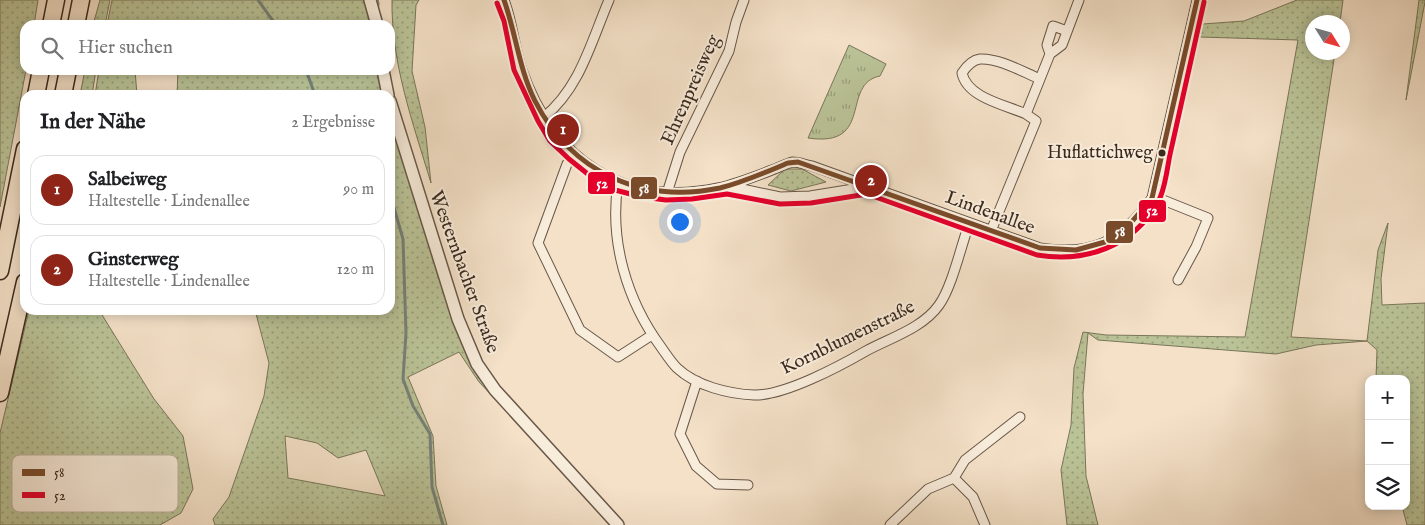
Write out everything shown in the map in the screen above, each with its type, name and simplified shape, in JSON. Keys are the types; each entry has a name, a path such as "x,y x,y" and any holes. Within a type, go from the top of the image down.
{"highway":[{"path":"52,20 56,0"},
{"path":"77,20 81,0"},
{"path":"37,90 40,75"},
{"path":"64,90 67,75"},
{"path":"0,271 20,173"},
{"path":"0,393 20,304"}],"street":[{"path":"370,0 376,20"},
{"path":"377,20 378,0"},
{"name":"Lindenallee","path":"504,0 511,19 521,68 544,117 556,136 574,154 598,173 618,184 667,193 691,192 727,186 792,162 812,166 1040,248 1063,252 1089,248 1116,238 1137,220 1152,198 1198,0"},
{"path":"544,117 565,97 591,49 608,0"},
{"name":"Ehrenpreisweg","path":"667,193 680,152 729,51 744,0"},
{"path":"1026,114 1050,54 1062,45 1079,0"},
{"path":"1050,54 1046,45 1053,26 1067,31"},
{"path":"991,231 1036,121 1026,114 971,90 963,80 962,73 968,65 979,59 998,63 1040,79"},
{"path":"384,75 387,90"},
{"name":"Westernbacher Straße","path":"395,117 458,319 477,364 495,390 618,525"},
{"path":"574,154 567,164 538,243 580,330 618,357 652,335"},
{"name":"Kornblumenstraße","path":"618,184 616,197 618,243 624,276 637,308 652,335 677,368 697,380 715,388 756,395 792,387 922,322 940,304 969,224"},
{"name":"Lindenallee","path":"727,186 780,197 810,196 868,186"},
{"path":"1152,198 1163,200 1208,218 1196,247 1178,280"},
{"path":"697,380 680,434 696,466 717,484 748,485"},
{"path":"890,525 928,490 954,478 964,460 1020,417"},
{"path":"954,478 973,497 985,525"}],"green space":[{"path":"0,0 38,0 35,20 20,20 20,75 25,75 22,90 20,90 20,102 0,207"},
{"path":"100,0 110,0 106,20 94,20"},
{"path":"112,0 378,0 379,3 377,20 108,20"},
{"path":"392,0 419,0 416,5 412,71 425,127 431,183 404,93 395,47 395,20 393,20"},
{"path":"1297,0 1343,0 1341,15 1305,15 1305,60 1334,60 1291,337 1367,341 1316,345 1276,354 1098,340 1088,333 1083,394 1086,476 1098,525 1067,525 1061,470 1071,425 1074,368 1083,332 1106,335 1245,337 1298,40 1200,37 1203,24 1244,21"},
{"path":"1419,0 1425,0 1425,2 1406,100"},
{"path":"849,45 886,64 880,76 868,81 861,90 850,125 842,134 829,139 808,138"},
{"path":"84,75 95,75 93,90 81,90"},
{"path":"98,75 135,75 137,90 96,90"},
{"path":"178,75 384,75 387,90 177,90"},
{"path":"395,116 477,364 514,419 479,382 459,352 408,377 433,436 436,486 447,525 215,525 213,519 229,497 264,396 269,363 256,315 395,315","holes":["285,436 317,443 338,458 366,450 385,496 288,478"]},
{"path":"785,169 802,169 826,182 791,191 768,185"},
{"path":"1388,223 1381,279 1382,305 1425,303 1425,525 1407,525 1403,510 1410,510 1410,375 1376,375 1377,350 1367,341 1378,250"},
{"path":"28,315 102,315 154,399 183,436 193,489 181,513 160,525 0,525 0,433"}],"waterway":[{"path":"258,0 272,20"},
{"path":"308,75 313,90"},
{"path":"395,211 403,239 406,333 403,379 413,406 430,434 432,487 443,525"}],"transit line":[{"name":"58","path":"504,0 525,76 535,101 550,126 569,147 589,164 612,178 637,186 663,191 691,192 729,186 788,163 798,162 1040,248 1076,250 1105,242 1129,225 1152,198 1197,0"},
{"name":"52","path":"497,3 504,21 514,70 538,121 550,141 594,179 615,190 642,197 666,200 692,199 727,194 780,204 811,203 867,194 1037,255 1055,257 1090,254 1121,241 1148,218 1158,202 1165,184 1204,2"}],"place":[{"name":"Salbeiweg","path":"563,130"},
{"name":"Huflattichweg","path":"1162,153"},
{"name":"Ginsterweg","path":"871,181"}]}
